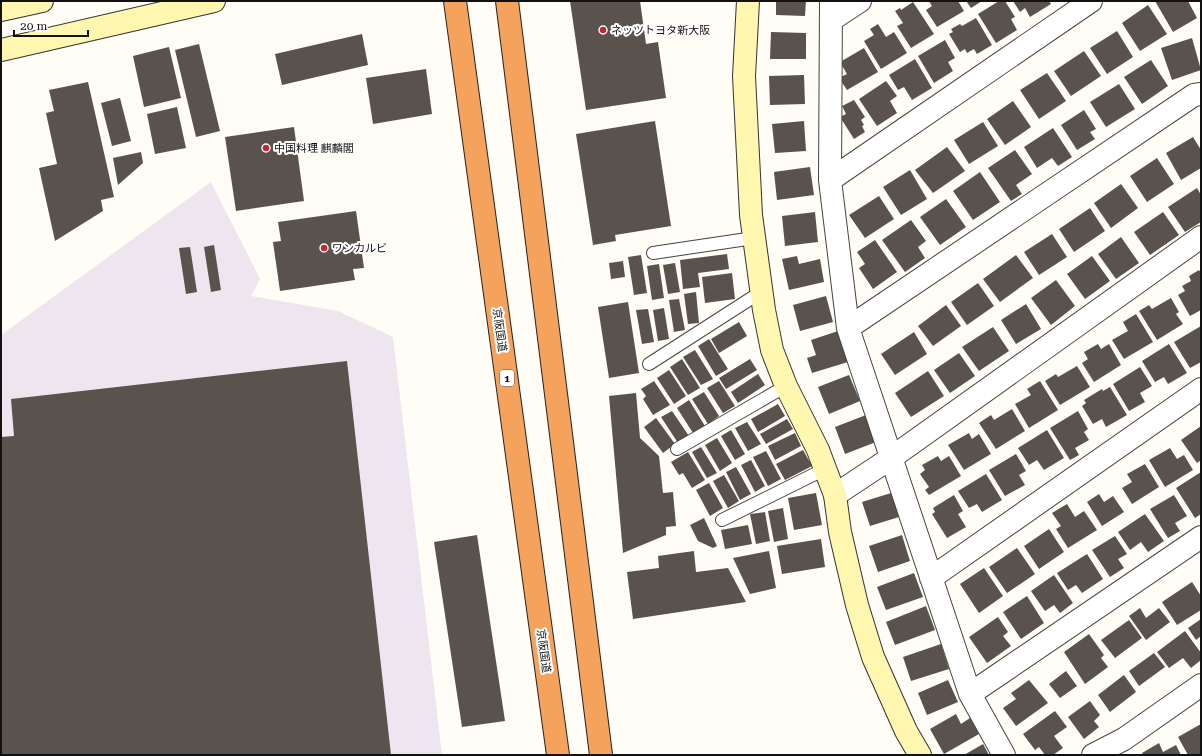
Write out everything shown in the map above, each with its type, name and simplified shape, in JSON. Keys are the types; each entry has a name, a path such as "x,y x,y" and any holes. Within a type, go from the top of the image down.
{"highway":[{"name":"京阪国道","path":"455,1 558,755"},
{"path":"507,1 601,755"}],"street":[{"path":"1,10 42,1"},
{"path":"1,50 214,1"},
{"path":"748,1 744,76 754,238 761,292 772,350 786,386 818,450 835,495 845,554 857,605 873,657 888,694 906,731 920,755"},
{"path":"860,1 831,10 830,180 848,328 970,694 1004,755"},
{"path":"830,180 1091,1"},
{"path":"848,328 1194,95 1201,94"},
{"path":"835,495 891,458 1201,237"},
{"path":"931,578 1201,389"},
{"path":"970,694 1201,537"},
{"path":"1093,755 1124,739 1201,685"}],"lane":[{"path":"653,254 754,238"},
{"path":"649,364 761,292"},
{"path":"677,449 786,386"},
{"path":"722,520 825,469"}],"shaded area":[{"path":"211,182 260,279 251,296 338,311 393,337 442,755 1,755 1,335"}],"building":[{"path":"570,1 640,1 646,44 658,42 666,98 586,110"},
{"path":"776,1 806,1 805,16 776,15"},
{"path":"929,1 958,1 964,11 937,27 926,10 932,6"},
{"path":"966,1 982,1 971,8"},
{"path":"999,1 1005,1 1015,17 1011,19 1017,30 996,43 978,14"},
{"path":"1013,1 1049,1 1051,4 1030,17 1025,8 1020,12"},
{"path":"1155,1 1188,1 1197,18 1173,32"},
{"path":"913,2 934,34 911,48 897,26 903,23 895,11 900,8 901,10"},
{"path":"1148,5 1167,34 1140,51 1122,23"},
{"path":"976,18 992,45 977,54 974,49 967,53 965,49 960,52 949,34 953,32 951,29 960,24 962,26"},
{"path":"878,24 886,37 894,32 907,53 881,69 864,41 874,35 870,29"},
{"path":"1117,31 1133,57 1107,74 1090,48"},
{"path":"771,32 806,33 806,59 770,59"},
{"path":"362,34 368,65 282,85 275,54"},
{"path":"1192,38 1201,70 1172,80 1161,48"},
{"path":"945,40 955,58 948,62 953,71 934,83 918,56"},
{"path":"199,44 220,131 196,137 175,50"},
{"path":"169,47 181,98 144,107 133,56"},
{"path":"864,48 878,72 847,90 839,78 847,74 840,62"},
{"path":"1084,51 1101,76 1071,96 1054,71"},
{"path":"915,59 932,88 912,100 904,87 898,90 889,75"},
{"path":"1151,60 1168,86 1142,104 1124,77"},
{"path":"426,69 432,114 373,124 366,78"},
{"path":"1047,73 1066,101 1039,119 1020,90"},
{"path":"804,75 805,104 770,105 769,76"},
{"path":"886,81 897,96 890,101 897,113 877,126 859,99"},
{"path":"88,82 114,197 101,200 103,211 55,241 39,168 57,164 46,113 54,111 49,90"},
{"path":"1119,84 1135,109 1106,127 1090,102"},
{"path":"120,98 131,141 112,146 101,103"},
{"path":"854,100 865,117 861,120 864,125 862,126 865,132 854,139 840,117 846,114 842,106"},
{"path":"1013,101 1031,127 1005,145 987,119"},
{"path":"177,107 186,148 155,154 147,114"},
{"path":"1084,110 1096,129 1090,132 1095,139 1077,150 1061,125"},
{"path":"655,121 671,226 615,235 616,241 593,245 576,134"},
{"path":"804,121 806,151 775,153 772,124"},
{"path":"983,122 998,146 969,164 954,140"},
{"path":"294,127 304,201 236,211 225,137"},
{"path":"1053,128 1072,157 1058,166 1052,158 1037,168 1024,147"},
{"path":"1193,137 1201,150 1201,168 1181,180 1166,153"},
{"path":"947,147 965,171 933,193 915,170"},
{"path":"1015,150 1032,174 1016,185 1022,194 1011,201 988,168"},
{"path":"141,152 143,163 118,185 113,158"},
{"path":"1157,158 1174,184 1147,202 1130,176"},
{"path":"810,167 814,195 777,200 774,172"},
{"path":"910,170 927,199 901,215 883,187"},
{"path":"980,172 1000,202 973,220 953,191"},
{"path":"1121,184 1138,208 1111,228 1094,203"},
{"path":"1197,188 1201,195 1201,222 1185,232 1168,207"},
{"path":"879,196 894,219 865,238 849,215"},
{"path":"946,199 966,227 940,245 920,217"},
{"path":"1090,208 1105,231 1074,252 1059,229"},
{"path":"356,211 364,268 353,269 355,280 280,291 273,242 281,241 278,222"},
{"path":"815,212 818,242 785,246 782,216"},
{"path":"1163,212 1179,235 1150,255 1134,232"},
{"path":"911,220 926,241 918,247 925,258 905,272 882,240"},
{"path":"1052,234 1067,257 1039,275 1024,252"},
{"path":"1121,237 1139,263 1116,279 1098,254"},
{"path":"875,240 897,272 873,289 859,268 865,264 857,252"},
{"path":"214,245 221,290 211,292 204,247"},
{"path":"190,247 197,292 186,294 179,248"},
{"path":"727,254 729,269 698,273 700,287 683,289 680,260"},
{"path":"641,255 647,293 634,295 628,257"},
{"path":"1016,255 1033,278 1000,302 983,279"},
{"path":"797,256 799,264 820,259 824,282 789,290 782,259"},
{"path":"1092,256 1110,281 1085,299 1067,274"},
{"path":"623,261 625,277 611,279 609,263"},
{"path":"675,263 680,292 668,294 663,265"},
{"path":"659,264 664,298 652,300 647,266"},
{"path":"1199,270 1201,273 1201,310 1190,316 1178,295 1185,291 1182,286 1191,281 1189,276"},
{"path":"732,273 735,299 705,303 702,277"},
{"path":"1056,280 1075,306 1051,325 1031,298"},
{"path":"978,283 994,306 967,325 951,302"},
{"path":"696,292 699,323 688,324 684,294"},
{"path":"826,296 833,322 800,331 793,305"},
{"path":"1171,298 1179,312 1176,314 1183,324 1157,340 1139,311 1149,305 1152,309"},
{"path":"679,299 685,330 674,332 669,300"},
{"path":"628,302 639,373 609,378 598,307"},
{"path":"1026,304 1041,329 1016,344 1001,320"},
{"path":"946,305 961,326 933,346 918,326"},
{"path":"664,308 669,339 658,341 653,310"},
{"path":"648,309 654,342 642,344 636,310"},
{"path":"1136,314 1153,342 1124,359 1112,340 1128,331 1123,322"},
{"path":"739,322 747,336 719,353 711,339"},
{"path":"1201,326 1201,362 1190,368 1174,342"},
{"path":"993,327 1009,351 979,371 962,347"},
{"path":"838,331 848,362 812,373 807,358 816,355 811,340"},
{"path":"914,332 927,354 895,375 881,354"},
{"path":"709,339 728,369 716,376 698,346"},
{"path":"1098,344 1101,349 1109,344 1121,365 1094,382 1082,363 1088,359 1084,352"},
{"path":"1169,344 1187,373 1168,384 1164,377 1155,382 1142,361"},
{"path":"695,350 713,379 701,385 683,357"},
{"path":"959,353 975,376 950,393 934,370"},
{"path":"682,359 700,388 688,395 670,367"},
{"path":"750,359 757,370 726,389 719,378"},
{"path":"347,361 391,755 1,755 1,437 14,436 11,399"},
{"path":"1077,366 1090,387 1060,405 1045,381 1056,374 1058,377"},
{"path":"1140,367 1152,386 1140,393 1145,402 1129,411 1113,384"},
{"path":"669,370 686,396 674,404 657,378"},
{"path":"928,371 944,396 911,417 895,393"},
{"path":"758,374 765,385 738,403 731,392"},
{"path":"849,375 860,401 829,414 818,387"},
{"path":"654,381 670,405 653,415 643,399 646,396 641,389"},
{"path":"719,381 735,406 723,413 707,388"},
{"path":"1040,381 1058,410 1029,428 1015,404 1031,395 1027,389"},
{"path":"1110,387 1127,415 1106,427 1102,419 1093,424 1082,406 1086,403 1084,400 1102,389 1103,391"},
{"path":"704,392 719,416 708,424 692,399"},
{"path":"636,393 640,438 659,456 663,493 673,492 676,526 666,527 666,535 623,553 609,396"},
{"path":"689,400 705,426 693,433 677,408"},
{"path":"778,404 785,416 758,432 751,419"},
{"path":"1012,409 1025,431 996,449 979,423 991,415 994,420"},
{"path":"672,411 689,436 678,443 661,417"},
{"path":"1078,411 1088,429 1084,432 1089,440 1075,448 1079,455 1070,460 1050,428"},
{"path":"866,415 876,442 845,454 835,427"},
{"path":"656,418 675,444 663,453 644,427"},
{"path":"787,419 793,429 766,444 760,434"},
{"path":"747,422 761,444 748,451 735,428"},
{"path":"1201,426 1201,460 1197,463 1181,440"},
{"path":"731,430 745,454 735,460 721,436"},
{"path":"1047,430 1064,458 1044,470 1037,460 1029,465 1018,448"},
{"path":"795,433 801,446 775,460 768,446"},
{"path":"969,433 972,439 979,434 991,454 964,470 948,445"},
{"path":"717,438 732,463 720,471 705,445"},
{"path":"701,447 717,473 707,478 692,452"},
{"path":"1170,448 1177,459 1184,455 1193,470 1165,487 1149,460"},
{"path":"803,450 812,466 785,480 776,464"},
{"path":"766,451 781,479 768,486 753,457"},
{"path":"688,452 705,480 692,488 683,473 679,475 671,462"},
{"path":"1016,454 1026,471 1019,475 1025,485 1005,496 989,470"},
{"path":"938,456 941,461 949,456 961,476 929,495 925,490 929,487 920,474 925,470 922,465"},
{"path":"751,460 765,486 755,492 741,465"},
{"path":"1145,464 1159,487 1132,504 1122,488 1132,482 1127,474"},
{"path":"736,467 751,494 740,500 726,472"},
{"path":"1201,472 1201,514 1195,518 1176,488"},
{"path":"986,474 1002,500 982,512 977,504 969,508 958,491"},
{"path":"724,475 739,501 728,508 713,481"},
{"path":"709,483 723,508 710,516 696,490"},
{"path":"816,493 822,525 794,530 788,498"},
{"path":"891,493 899,517 870,526 862,502"},
{"path":"1099,494 1104,502 1113,496 1124,512 1102,526 1087,502"},
{"path":"954,495 963,511 958,514 966,527 947,538 932,514 935,512 933,508"},
{"path":"1174,495 1187,516 1175,523 1180,531 1168,538 1150,509"},
{"path":"1067,504 1075,517 1084,511 1097,530 1068,548 1056,529 1061,526 1052,513"},
{"path":"783,508 788,539 774,542 768,511"},
{"path":"765,512 770,541 756,544 750,514"},
{"path":"1145,514 1164,541 1148,552 1141,542 1130,550 1118,532"},
{"path":"704,518 717,546 713,548 698,541 690,525"},
{"path":"748,525 752,544 725,549 721,530"},
{"path":"1049,529 1064,552 1039,569 1024,546"},
{"path":"477,535 505,721 462,727 434,542"},
{"path":"902,535 910,561 878,572 869,546"},
{"path":"1115,536 1127,554 1118,559 1124,568 1110,577 1092,550"},
{"path":"821,539 825,567 782,574 777,546"},
{"path":"1017,548 1035,574 1007,593 989,567"},
{"path":"694,551 696,572 728,568 746,602 633,619 627,572 659,568 658,556"},
{"path":"769,551 776,588 750,594 733,558"},
{"path":"1087,554 1103,579 1082,593 1076,585 1068,590 1057,573"},
{"path":"984,568 1003,596 979,613 960,584"},
{"path":"914,573 923,597 886,610 877,587"},
{"path":"1054,575 1073,603 1060,613 1054,605 1045,611 1031,591"},
{"path":"1192,582 1201,596 1201,610 1177,625 1162,602"},
{"path":"1027,596 1044,623 1021,639 1003,612"},
{"path":"926,606 935,630 895,645 886,622"},
{"path":"1140,608 1146,618 1159,608 1170,622 1146,640 1129,616"},
{"path":"998,617 1008,632 1003,636 1011,646 987,663 969,637"},
{"path":"1201,619 1201,636 1196,640 1188,628"},
{"path":"1129,620 1142,638 1115,658 1101,640"},
{"path":"1185,631 1201,653 1201,660 1191,668 1183,658 1169,668 1157,652"},
{"path":"1089,634 1104,655 1101,658 1108,667 1085,684 1064,652"},
{"path":"941,644 949,669 911,681 903,657"},
{"path":"1154,653 1165,667 1139,686 1129,671"},
{"path":"1066,671 1077,686 1060,698 1049,684"},
{"path":"1124,675 1136,692 1110,712 1098,695"},
{"path":"948,680 958,702 927,715 918,693"},
{"path":"1029,680 1048,703 1016,726 1003,708 1016,699 1011,693"},
{"path":"1090,701 1100,715 1094,721 1099,727 1084,739 1068,717"},
{"path":"1055,711 1067,727 1054,736 1063,748 1053,755 1045,755 1039,747 1035,750 1023,734"},
{"path":"956,714 961,724 970,718 979,734 944,754 930,729"},
{"path":"1201,724 1201,754 1188,755 1178,737"},
{"path":"1159,743 1163,752 1176,745 1181,755 1143,755 1142,753"},
{"path":"983,744 989,755 964,755"}],"place":[{"name":"ネッツトヨタ新大阪","path":"603,30"},
{"name":"中国料理 麒麟閣","path":"266,148"},
{"name":"ワンカルビ","path":"324,248"}]}
